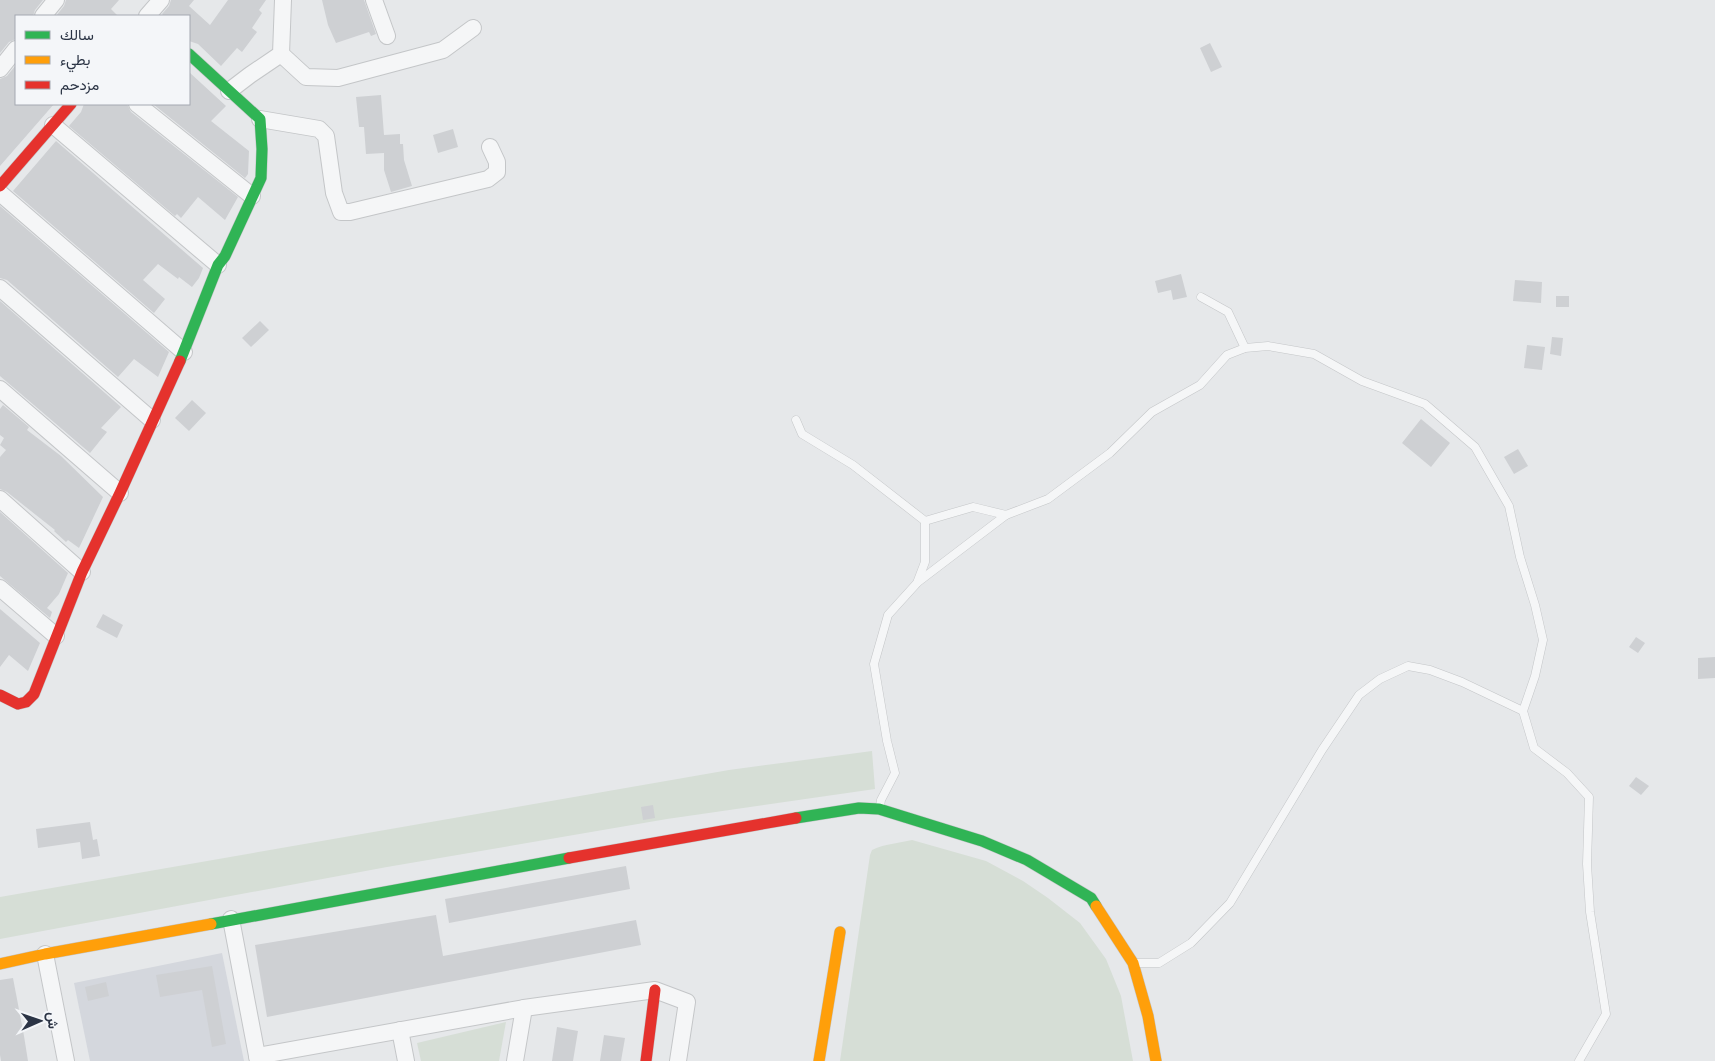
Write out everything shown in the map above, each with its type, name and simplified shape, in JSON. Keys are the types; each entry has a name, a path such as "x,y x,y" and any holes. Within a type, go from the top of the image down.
{"street":[{"path":"44,15 56,0"},
{"path":"148,15 162,0"},
{"path":"283,0 281,54 306,77 338,78 443,50 473,28"},
{"path":"374,0 387,36"},
{"path":"0,68 15,50"},
{"path":"229,91 281,54"},
{"path":"190,55 260,119 319,129 326,136 334,193 341,212 350,212 488,179 497,172 497,162 490,147"},
{"path":"0,186 71,105"},
{"path":"138,105 252,196"},
{"path":"0,695 10,703 20,705 28,702 34,694 82,572 184,352 218,265 225,256 261,178 260,119"},
{"path":"53,125 218,265"},
{"path":"0,193 184,352"},
{"path":"0,288 152,420"},
{"path":"0,389 120,493"},
{"path":"0,499 82,572"},
{"path":"0,588 56,636"},
{"path":"0,964 45,954 711,832 859,808 879,809 982,841 1018,856 1091,898 1134,963 1148,1016 1156,1061"},
{"path":"232,920 258,1058 524,1008 655,990 687,1002 678,1061"},
{"path":"819,1061 840,932"},
{"path":"45,954 66,1061"},
{"path":"646,1061 655,990"},
{"path":"515,1061 524,1008"},
{"path":"400,1030 406,1061"}],"lane":[{"path":"1201,297 1228,312 1245,348"},
{"path":"879,809 881,800 895,773 887,740 874,664 888,615 917,583 1006,516 1048,499 1110,453 1152,412 1200,385 1227,355 1245,348 1268,346 1314,354 1362,381 1425,404 1475,447 1509,506 1520,557 1535,605 1543,640 1535,676 1523,712 1534,748 1567,773 1590,797 1587,864 1590,912 1606,1014 1579,1061"},
{"path":"796,420 802,434 853,465 925,521"},
{"path":"925,521 973,506 1006,516"},
{"path":"917,583 925,562 925,521"},
{"path":"1134,963 1159,963 1191,943 1230,903 1322,750 1359,695 1380,679 1408,666 1430,670 1462,682 1523,712"}],"shaded area":[{"path":"872,751 875,789 667,819 387,867 0,939 0,897 729,770"},
{"path":"912,840 986,861 1023,881 1080,923 1106,959 1121,996 1133,1061 840,1061 870,855 872,850 877,848"},
{"path":"222,953 244,1061 90,1061 74,983"},
{"path":"506,1022 499,1061 421,1061 417,1043"}],"building":[{"path":"0,0 43,0 33,15 15,15 15,39 9,42 0,53"},
{"path":"66,0 119,0 111,9 117,15 57,15"},
{"path":"171,0 194,0 189,6 210,25 228,0 266,0 259,10 262,13 252,28 257,32 242,52 237,48 221,66 198,44 190,41 190,15 162,14 169,6"},
{"path":"322,0 364,0 376,34 371,36 369,32 336,43 328,25"},
{"path":"1210,43 1222,67 1211,72 1200,48"},
{"path":"15,66 15,105 53,105 0,166 0,79 7,76"},
{"path":"190,73 226,106 211,121 249,151 248,174 245,178 154,105 190,105"},
{"path":"381,95 384,135 400,134 400,144 403,144 404,160 412,186 391,192 384,170 384,153 366,154 364,127 359,127 356,97"},
{"path":"84,105 128,105 131,112 238,197 225,220 198,197 181,218 177,214 175,216 69,126 81,112"},
{"path":"453,129 458,147 438,153 433,135"},
{"path":"56,141 203,268 199,278 192,287 158,264 143,280 165,299 154,313 13,191"},
{"path":"0,206 169,352 158,377 134,359 118,377 7,280 0,278"},
{"path":"1181,274 1187,297 1173,300 1171,290 1158,293 1155,281"},
{"path":"1515,280 1542,282 1541,303 1513,301"},
{"path":"1556,296 1569,296 1569,307 1556,307"},
{"path":"0,301 121,407 101,428 107,432 90,453 0,376"},
{"path":"260,321 269,330 251,347 242,338"},
{"path":"1552,337 1563,338 1561,356 1550,354"},
{"path":"1527,345 1545,347 1542,370 1524,368"},
{"path":"192,400 206,413 189,431 175,418"},
{"path":"3,405 29,427 27,430 61,456 103,497 79,548 68,540 66,542 55,530 7,492 0,489 0,457 6,450 0,445 4,438 0,435 0,409"},
{"path":"1421,419 1450,443 1431,467 1402,443"},
{"path":"1518,449 1528,466 1514,474 1504,457"},
{"path":"0,512 68,573 59,594 47,608 52,612 50,618 0,576"},
{"path":"0,609 40,643 28,671 9,655 0,667"},
{"path":"103,614 123,625 117,638 96,627"},
{"path":"1636,637 1645,643 1638,653 1629,647"},
{"path":"1715,657 1715,678 1698,679 1698,658"},
{"path":"1636,777 1649,786 1641,795 1629,786"},
{"path":"653,805 655,818 643,820 641,807"},
{"path":"90,822 93,840 97,839 100,856 82,859 80,842 38,848 36,829"},
{"path":"626,866 630,889 449,923 445,899"},
{"path":"436,915 443,956 636,920 641,945 267,1017 255,945"},
{"path":"212,966 226,1044 212,1047 202,990 160,997 156,975"},
{"path":"13,978 28,1061 1,1061 0,980"},
{"path":"106,982 109,996 88,1001 85,987"},
{"path":"557,1027 578,1031 573,1061 552,1061"},
{"path":"604,1035 625,1038 621,1061 600,1061"}],"traffic: fast":[{"path":"180,361 218,265 225,256 261,178 262,149 260,119 190,55"},
{"path":"796,818 859,808 879,809 982,841 1027,860 1091,898 1096,906"},
{"path":"211,924 569,858"}],"traffic: slow":[{"path":"1096,906 1133,963 1148,1016 1156,1061"},
{"path":"0,964 211,924"},
{"path":"819,1061 840,932"}],"traffic: jam":[{"path":"0,186 70,105"},
{"path":"0,695 18,704 26,702 34,694 82,572 180,361"},
{"path":"569,858 796,818"},
{"path":"646,1061 655,990"}]}
